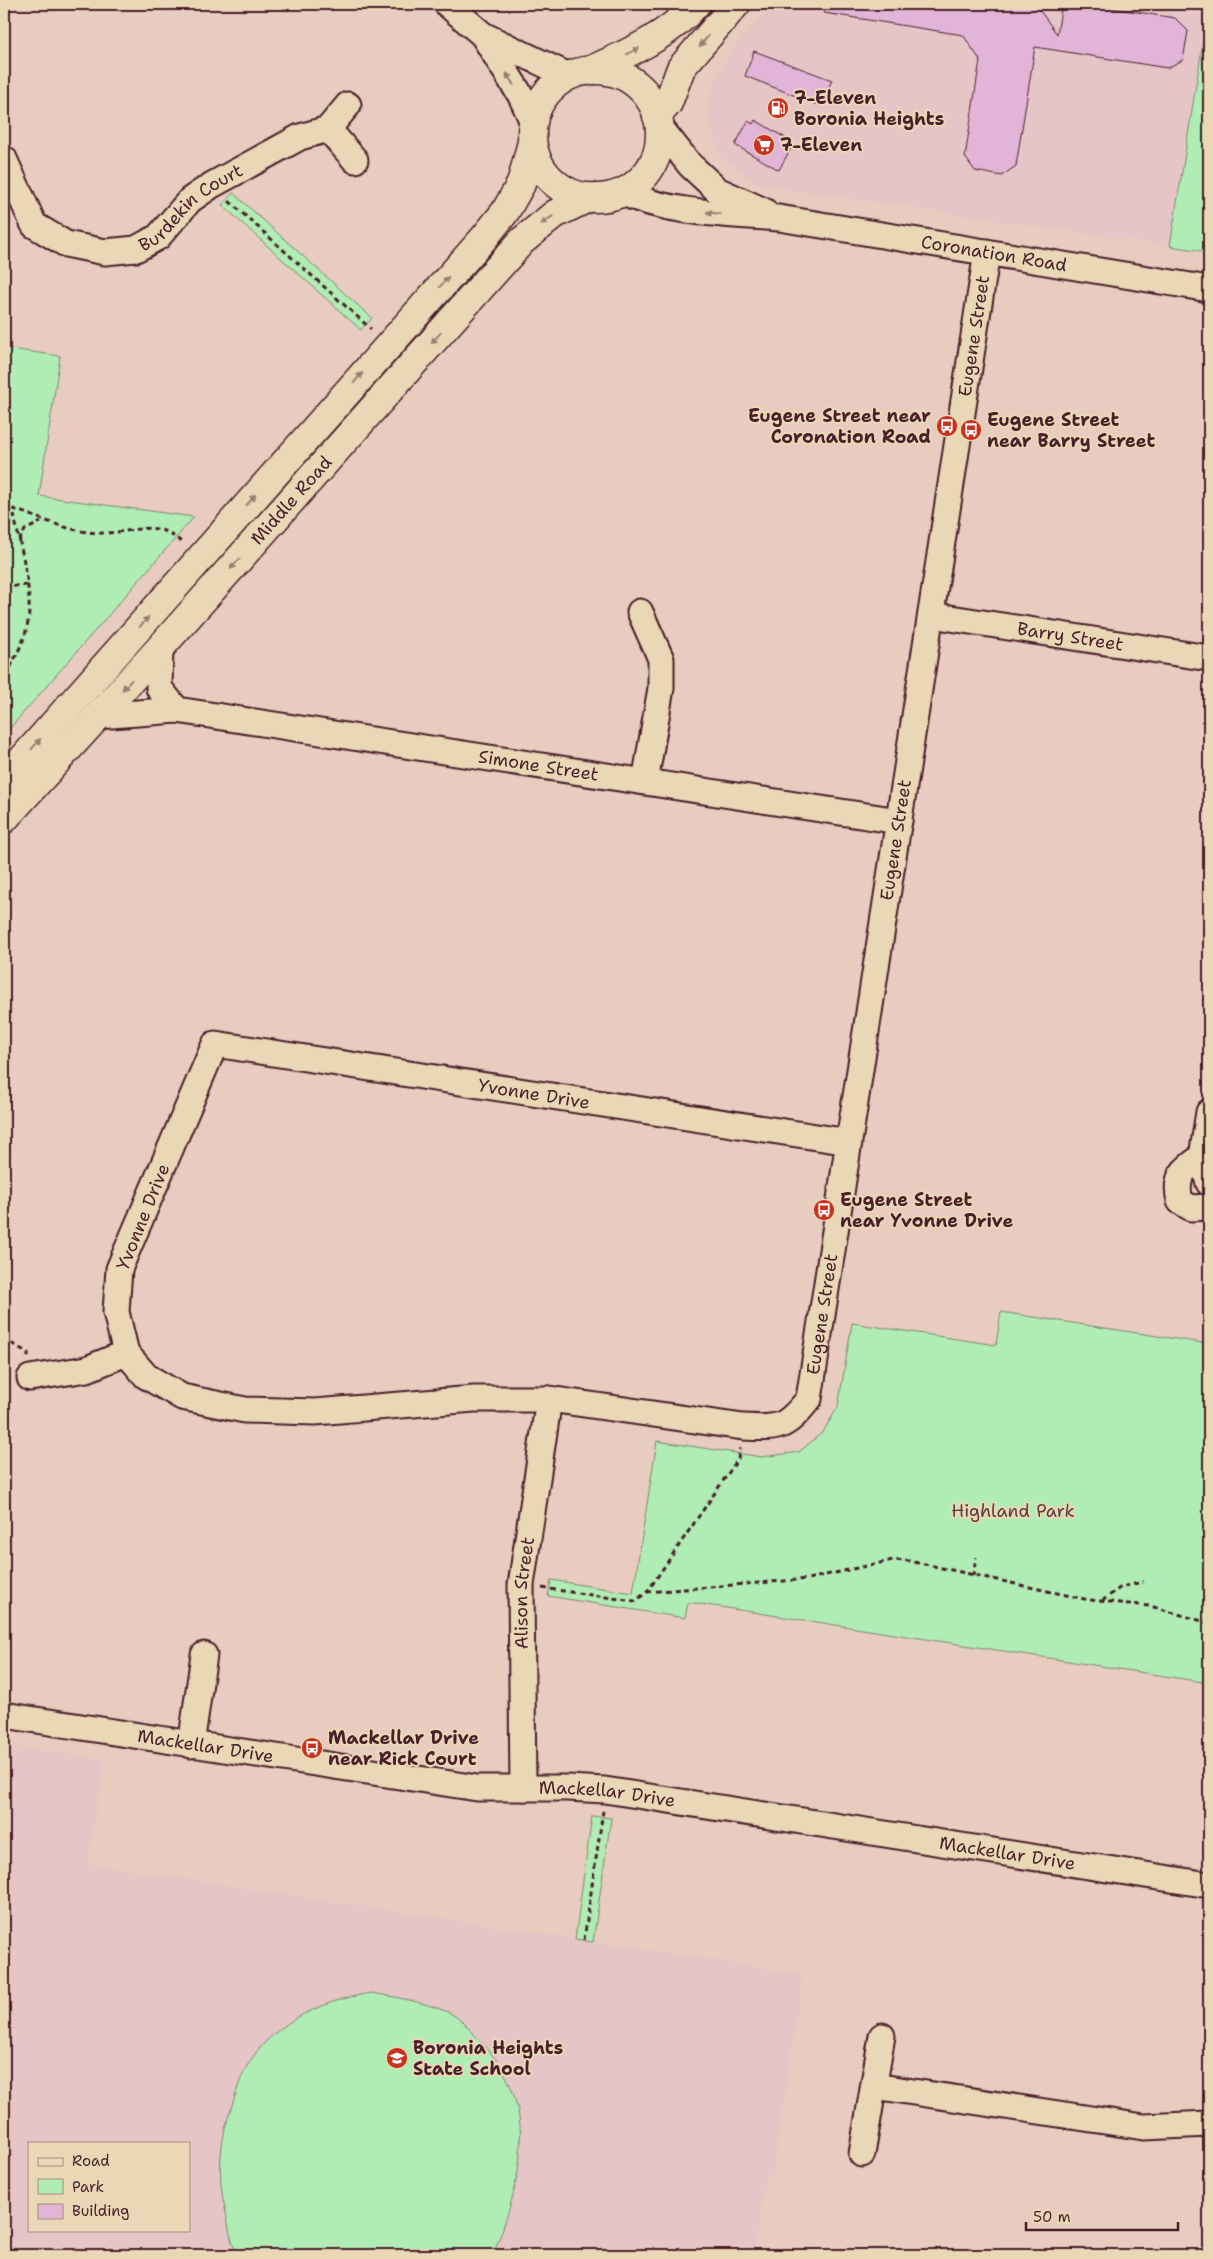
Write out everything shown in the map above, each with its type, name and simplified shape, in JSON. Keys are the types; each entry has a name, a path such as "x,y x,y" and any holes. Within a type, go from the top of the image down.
{"main road":[{"path":"579,74 614,73 626,78 646,94 658,121 659,147 651,167 634,186 607,197 590,197 567,191 550,178 538,162 533,132 544,97 556,84 579,74 636,50 689,12 696,4"},
{"path":"658,121 668,103 681,68 736,4"},
{"name":"Middle Road","path":"4,780 484,238 505,212 521,184 533,132"},
{"name":"Middle Road","path":"4,819 160,648 522,241 555,214 590,197"}],"street":[{"path":"447,4 483,35 521,96 533,132"},
{"path":"483,35 579,74"},
{"path":"348,106 328,129 355,160"},
{"name":"Coronation Road","path":"658,121 690,165 717,190 779,218"},
{"name":"Burdekin Court","path":"4,159 34,225 66,244 105,252 136,249 158,237 190,200 212,185 300,137 328,129"},
{"name":"Coronation Road","path":"621,192 640,201 714,213 779,218 1209,289"},
{"name":"Eugene Street","path":"791,1421 809,1399 987,252"},
{"path":"640,612 661,659 662,688 645,782"},
{"name":"Barry Street","path":"931,615 1209,658"},
{"path":"160,648 158,688 178,710"},
{"name":"Simone Street","path":"98,716 178,710 899,821"},
{"name":"Yvonne Drive","path":"791,1421 770,1428 743,1427 549,1399 474,1399 315,1412 245,1410 182,1398 146,1376 126,1353 116,1312 119,1270 215,1044 849,1142"},
{"path":"1209,1112 1202,1156 1209,1182"},
{"path":"1202,1156 1189,1165 1180,1175 1176,1188 1180,1201 1191,1208 1209,1207"},
{"path":"30,1378 87,1370 126,1353"},
{"name":"Alison Street","path":"522,1788 521,1585 549,1399"},
{"path":"191,1744 204,1655"},
{"name":"Mackellar Drive","path":"4,1715 477,1788 605,1790 1209,1885"},
{"path":"862,2154 882,2036"},
{"path":"874,2086 1144,2127 1209,2124"}],"path":[{"path":"212,185 371,329"},
{"path":"4,506 42,521 76,531 105,533 157,528 173,534 181,542"},
{"path":"4,684 20,650 27,629 29,606 13,508"},
{"path":"18,543 25,530 42,521"},
{"path":"4,587 27,585"},
{"path":"4,1339 28,1353 30,1378"},
{"path":"521,1585 635,1601 647,1592 738,1459 743,1427"},
{"path":"973,1576 976,1557"},
{"path":"647,1592 808,1579 893,1560 910,1561 973,1576 1101,1601 1150,1606 1209,1623"},
{"path":"1101,1601 1121,1587 1142,1582"},
{"path":"584,1940 605,1790"}],"shaded area":[{"path":"774,4 841,4 852,17 963,35 980,60 965,157 975,171 1002,176 1016,165 1040,12 1035,4 1062,4 1054,49 1187,31 1175,18 1086,4 1209,4 1170,246 759,185 719,155 707,113 714,82 735,46"},
{"name":"Boronia Heights State School","path":"4,1745 104,1760 88,1864 803,1974 772,2176 766,2175 753,2255 4,2255"}],"green space":[{"path":"1209,5 1209,252 1170,246"},
{"path":"233,193 372,318 361,330 222,205"},
{"path":"4,348 60,356 39,496 194,517 4,735"},
{"name":"Highland Park","path":"1001,1312 1209,1344 1209,1683 688,1602 685,1618 548,1596 551,1580 633,1593 657,1441 762,1457 799,1452 823,1432 838,1407 852,1323 996,1345"},
{"path":"592,1816 611,1818 593,1942 575,1939"},
{"path":"371,1993 400,1998 448,2012 462,2022 501,2067 513,2093 519,2119 520,2146 518,2173 512,2200 493,2255 238,2255 230,2232 220,2170 224,2132 242,2076 252,2058 265,2043 279,2029 296,2018 333,2002"}],"building":[{"path":"825,4 1035,4 1057,34 1062,4 1086,4 1175,18 1188,31 1183,60 1167,68 1035,47 1016,166 1002,176 975,171 965,157 980,60 963,35 824,13"},
{"path":"754,51 832,80 821,106 745,76"},
{"name":"7-Eleven","path":"755,120 789,140 788,143 792,146 779,170 735,145 748,121 753,124"}],"place":[{"name":"7-Eleven Boronia Heights","path":"778,108"},
{"name":"7-Eleven","path":"764,145"},
{"name":"Eugene Street near Coronation Road","path":"947,426"},
{"name":"Eugene Street near Barry Street","path":"971,430"},
{"name":"Eugene Street near Yvonne Drive","path":"824,1210"},
{"name":"Mackellar Drive near Rick Court","path":"312,1748"},
{"name":"Boronia Heights State School","path":"397,2058"}]}
